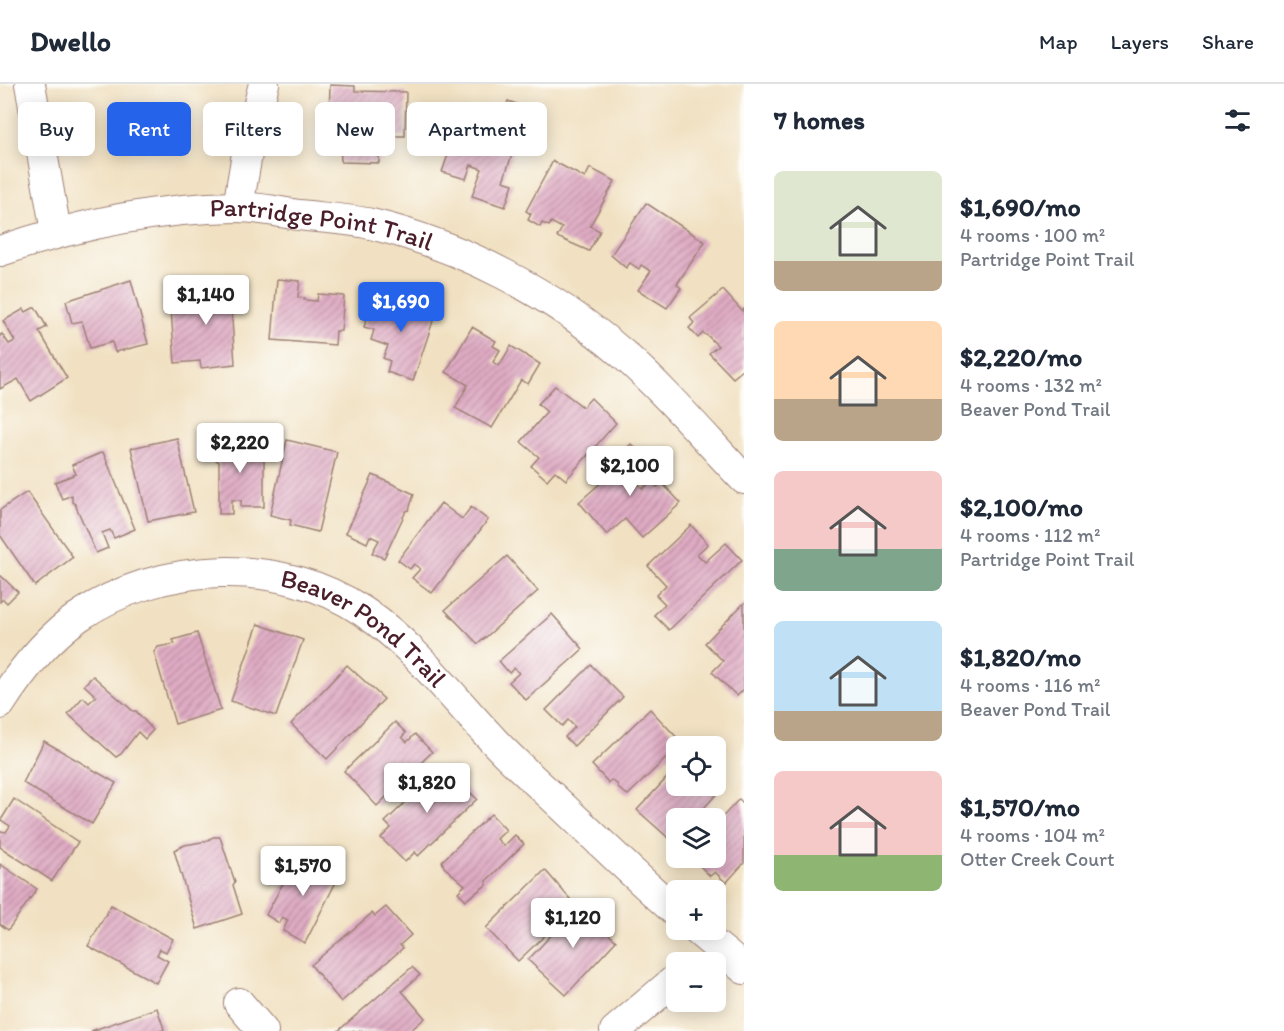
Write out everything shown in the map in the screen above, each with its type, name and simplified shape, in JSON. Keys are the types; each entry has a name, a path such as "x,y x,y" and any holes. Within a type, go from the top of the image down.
{"street":[{"path":"30,84 56,232"},
{"path":"238,207 249,142 264,84"},
{"name":"Partridge Point Trail","path":"0,251 56,232 148,214 238,207 371,224 441,247 534,290 578,320 629,360 679,407 744,479"},
{"name":"Beaver Pond Trail","path":"0,704 35,656 77,618 111,597 148,582 189,574 229,573 266,575 304,583 334,594 391,631 416,655 492,740 666,903"},
{"path":"702,946 744,969"},
{"path":"615,1031 666,988"},
{"path":"239,1003 263,1031"}],"building":[{"path":"330,85 355,86 355,91 406,92 405,136 395,136 395,102 330,102"},
{"path":"341,156 379,156 379,163 341,162"},
{"path":"448,156 512,156 503,181 513,184 505,207 472,196 482,169 471,165 466,179 442,172"},
{"path":"553,161 585,178 590,168 615,181 590,226 600,231 589,251 557,237 562,228 551,222 549,226 542,223 540,227 528,220 531,214 526,211"},
{"path":"646,203 705,242 677,284 681,288 667,308 638,290 651,271 641,265 639,269 630,263 626,268 611,255"},
{"path":"277,279 300,281 298,297 305,298 304,300 317,301 318,294 344,296 341,331 336,331 335,345 272,340"},
{"path":"131,280 148,344 115,352 112,342 90,348 82,321 72,323 66,301"},
{"path":"240,280 242,304 231,305 235,364 201,368 200,361 175,363 170,297 195,296 196,310 208,310 206,281"},
{"path":"723,290 742,311 744,309 744,369 733,378 709,353 718,346 703,333 698,338 689,328 694,323 690,318"},
{"path":"382,292 396,296 393,303 411,312 415,301 437,309 413,381 387,372 390,361 383,358 388,346 371,340 374,330 364,327 374,296 380,298"},
{"path":"35,307 47,327 39,331 67,378 31,401 18,379 0,389 0,335 2,334 9,344 15,341 3,321 24,309 26,312"},
{"path":"472,327 496,341 493,346 500,350 493,362 499,366 511,346 540,364 528,384 521,380 492,428 455,408 468,385 446,372"},
{"path":"555,386 583,407 591,398 616,423 566,480 555,471 547,480 531,466 539,457 521,442 547,412 538,404"},
{"path":"219,434 230,434 231,443 252,441 264,443 264,507 241,507 241,500 232,500 232,514 219,514 219,462 216,460"},
{"path":"177,438 194,512 148,521 131,448"},
{"path":"287,440 337,452 318,532 290,525 291,520 270,515"},
{"path":"631,444 655,468 638,484 643,489 651,481 657,487 662,483 681,503 642,538 625,519 607,535 579,502 620,466 614,460"},
{"path":"103,452 135,529 114,538 110,530 102,533 108,548 96,553 75,504 72,502 72,495 62,499 55,482 76,474 72,465"},
{"path":"373,475 414,494 409,510 406,511 384,558 372,553 379,540 370,536 367,543 346,533"},
{"path":"27,492 73,557 35,586 0,535 0,510"},
{"path":"441,503 462,519 471,507 488,520 432,593 412,578 420,569 414,564 410,569 398,560"},
{"path":"691,525 708,544 697,554 705,562 726,543 742,560 669,630 654,615 665,604 656,595 666,585 648,566"},
{"path":"507,556 538,591 478,644 445,610"},
{"path":"0,575 18,592 7,603 3,599 0,602"},
{"path":"744,603 744,689 737,696 712,672 723,661 705,643"},
{"path":"552,614 583,649 526,700 509,682 519,673 514,668 509,673 499,661"},
{"path":"258,624 303,640 276,716 231,701"},
{"path":"197,633 221,710 175,724 154,652 158,647 175,644 173,640"},
{"path":"347,665 384,699 327,759 291,724"},
{"path":"591,665 623,697 574,746 565,737 575,727 568,720 562,726 546,710"},
{"path":"93,676 133,711 136,711 153,730 145,739 138,732 116,757 68,714 83,697 89,703 96,696 84,685"},
{"path":"650,709 675,736 666,736 666,758 628,795 611,780 609,783 592,765"},
{"path":"395,722 406,733 402,737 407,742 415,734 432,752 377,806 344,771"},
{"path":"44,741 116,783 92,824 23,783"},
{"path":"443,766 477,799 418,856 415,852 405,862 381,838 391,828 385,822"},
{"path":"666,779 666,796 715,796 704,808 666,808 666,836 637,810"},
{"path":"14,799 78,842 52,881 0,847 0,831 6,832 10,826 1,820"},
{"path":"739,799 744,804 744,863 726,883 726,880 715,872 710,876 702,868 726,868 726,813"},
{"path":"491,814 506,830 497,839 504,846 515,835 524,844 486,881 486,885 466,900 458,892 465,885 444,867 442,861"},
{"path":"213,837 220,837 235,882 233,885 242,914 197,929 174,850 185,845 207,841"},
{"path":"299,853 340,874 305,943 283,931 288,920 282,917 279,923 266,915"},
{"path":"0,864 37,889 8,930 0,924"},
{"path":"545,870 576,906 518,961 486,928"},
{"path":"582,902 604,922 596,930 598,933 603,929 616,941 566,995 528,960"},
{"path":"111,905 173,939 166,952 160,949 157,955 168,961 156,983 88,946"},
{"path":"386,907 411,935 400,945 403,948 341,1002 311,965 372,913 375,916"},
{"path":"412,967 420,975 402,991 425,1018 410,1031 338,1031"},
{"path":"157,1008 164,1029 162,1031 91,1031"}]}
